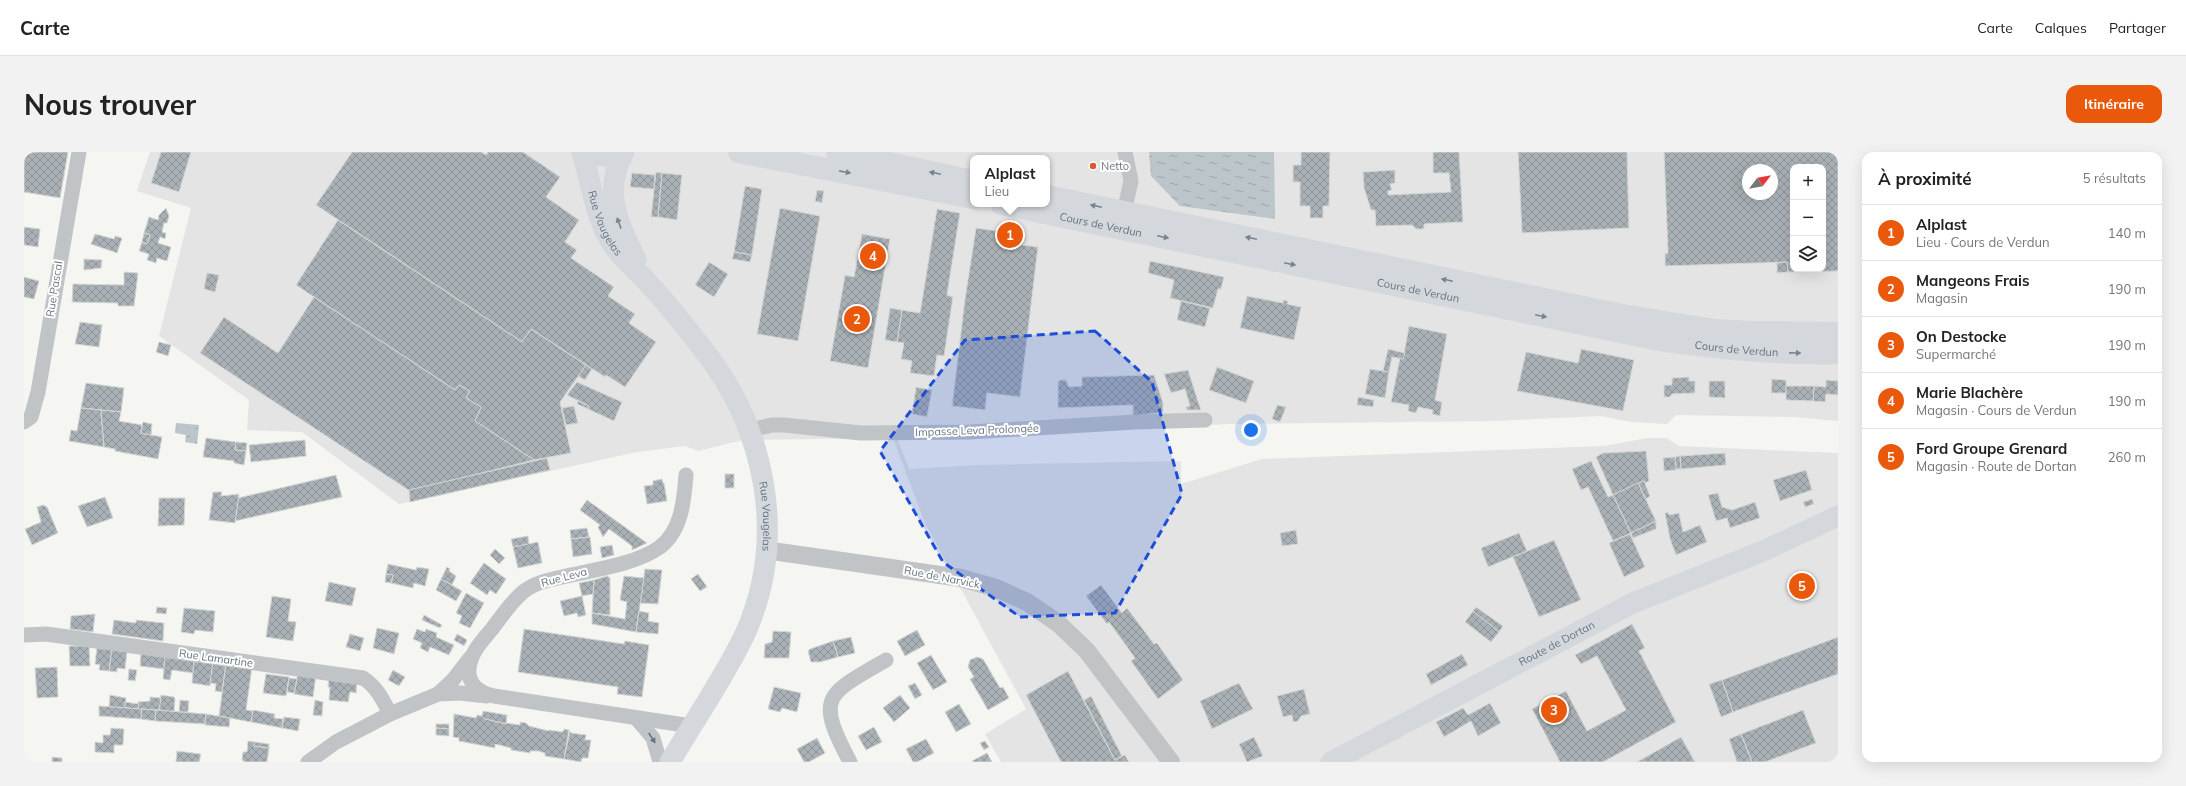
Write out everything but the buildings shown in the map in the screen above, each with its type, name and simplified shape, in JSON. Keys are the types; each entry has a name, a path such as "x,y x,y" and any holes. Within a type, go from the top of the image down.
{"main road":[{"path":"582,152 597,156 611,156 623,152"},
{"name":"Rue Vaugelas","path":"582,152 600,218 607,236 621,256 648,283 718,368 739,404 755,448 767,508 765,550 759,592 745,632 733,657 670,762"},
{"name":"Rue Vaugelas","path":"623,152 616,165 613,182 614,210 624,235 648,283"},
{"path":"739,152 970,197"},
{"path":"837,152 970,180"},
{"name":"Cours de Verdun","path":"1050,197 1622,315 1715,330 1838,333"},
{"name":"Cours de Verdun","path":"1015,207 1581,325 1711,348 1753,352 1838,353"},
{"path":"1445,296 1477,296 1512,302 1526,296"},
{"path":"1581,325 1590,320 1622,315"},
{"path":"1604,329 1637,327 1734,342 1747,338 1751,332"},
{"name":"Route de Dortan","path":"1331,762 1633,603 1788,539 1838,516"},
{"name":"Route de Dortan","path":"1788,539 1838,532"}],"street":[{"name":"Rue Pascal","path":"24,422 31,417 38,392 79,152"},
{"path":"1124,212 1131,181 1126,152"},
{"name":"Impasse Leva Prolongée","path":"755,448 772,425 860,433 970,432 1135,422 1204,420"},
{"name":"Rue Leva","path":"438,694 453,680 510,606 523,592 539,583 635,559 661,546 670,536 678,523 683,505 686,475"},
{"name":"Rue de Narvick","path":"765,550 961,578 996,588 1027,602 1054,620 1075,638 1172,760"},
{"name":"Rue Lamartine","path":"24,635 46,634 363,678 380,695 390,714"},
{"path":"472,655 469,669 470,677 475,687 481,693 494,696"},
{"path":"850,762 832,726 830,705 835,694 845,684 886,660"},
{"path":"308,762 336,742 390,714 438,694 460,693 494,696 691,726"},
{"path":"636,718 653,738 660,762"}],"highlighted area":[{"path":"1095,331 1152,382 1182,494 1115,613 1020,617 943,562 880,451 965,340"}],"shaded area":[{"path":"150,152 1838,152 1838,421 1794,417 1676,415 1667,424 1632,422 1600,416 1493,421 1229,424 1033,434 897,438 909,469 979,465 1181,461 1181,484 1262,459 1604,446 1647,438 1667,438 1678,446 1838,453 1838,762 1001,762 985,734 1026,709 925,523 893,438 743,440 698,451 685,446 637,452 399,504 302,432 247,430 249,400 159,336 191,208 137,191"}],"water":[{"path":"1149,152 1274,152 1275,219 1180,206 1151,176"},
{"path":"176,423 199,425 197,444 185,442 186,435 175,433"}],"place":[{"name":"Netto","path":"1093,166"},
{"name":"Alplast","path":"1010,235"},
{"name":"Marie Blachère","path":"873,256"},
{"name":"Mangeons Frais","path":"857,319"},
{"name":"Ford Groupe Grenard","path":"1802,586"},
{"name":"On Destocke","path":"1554,710"}]}
